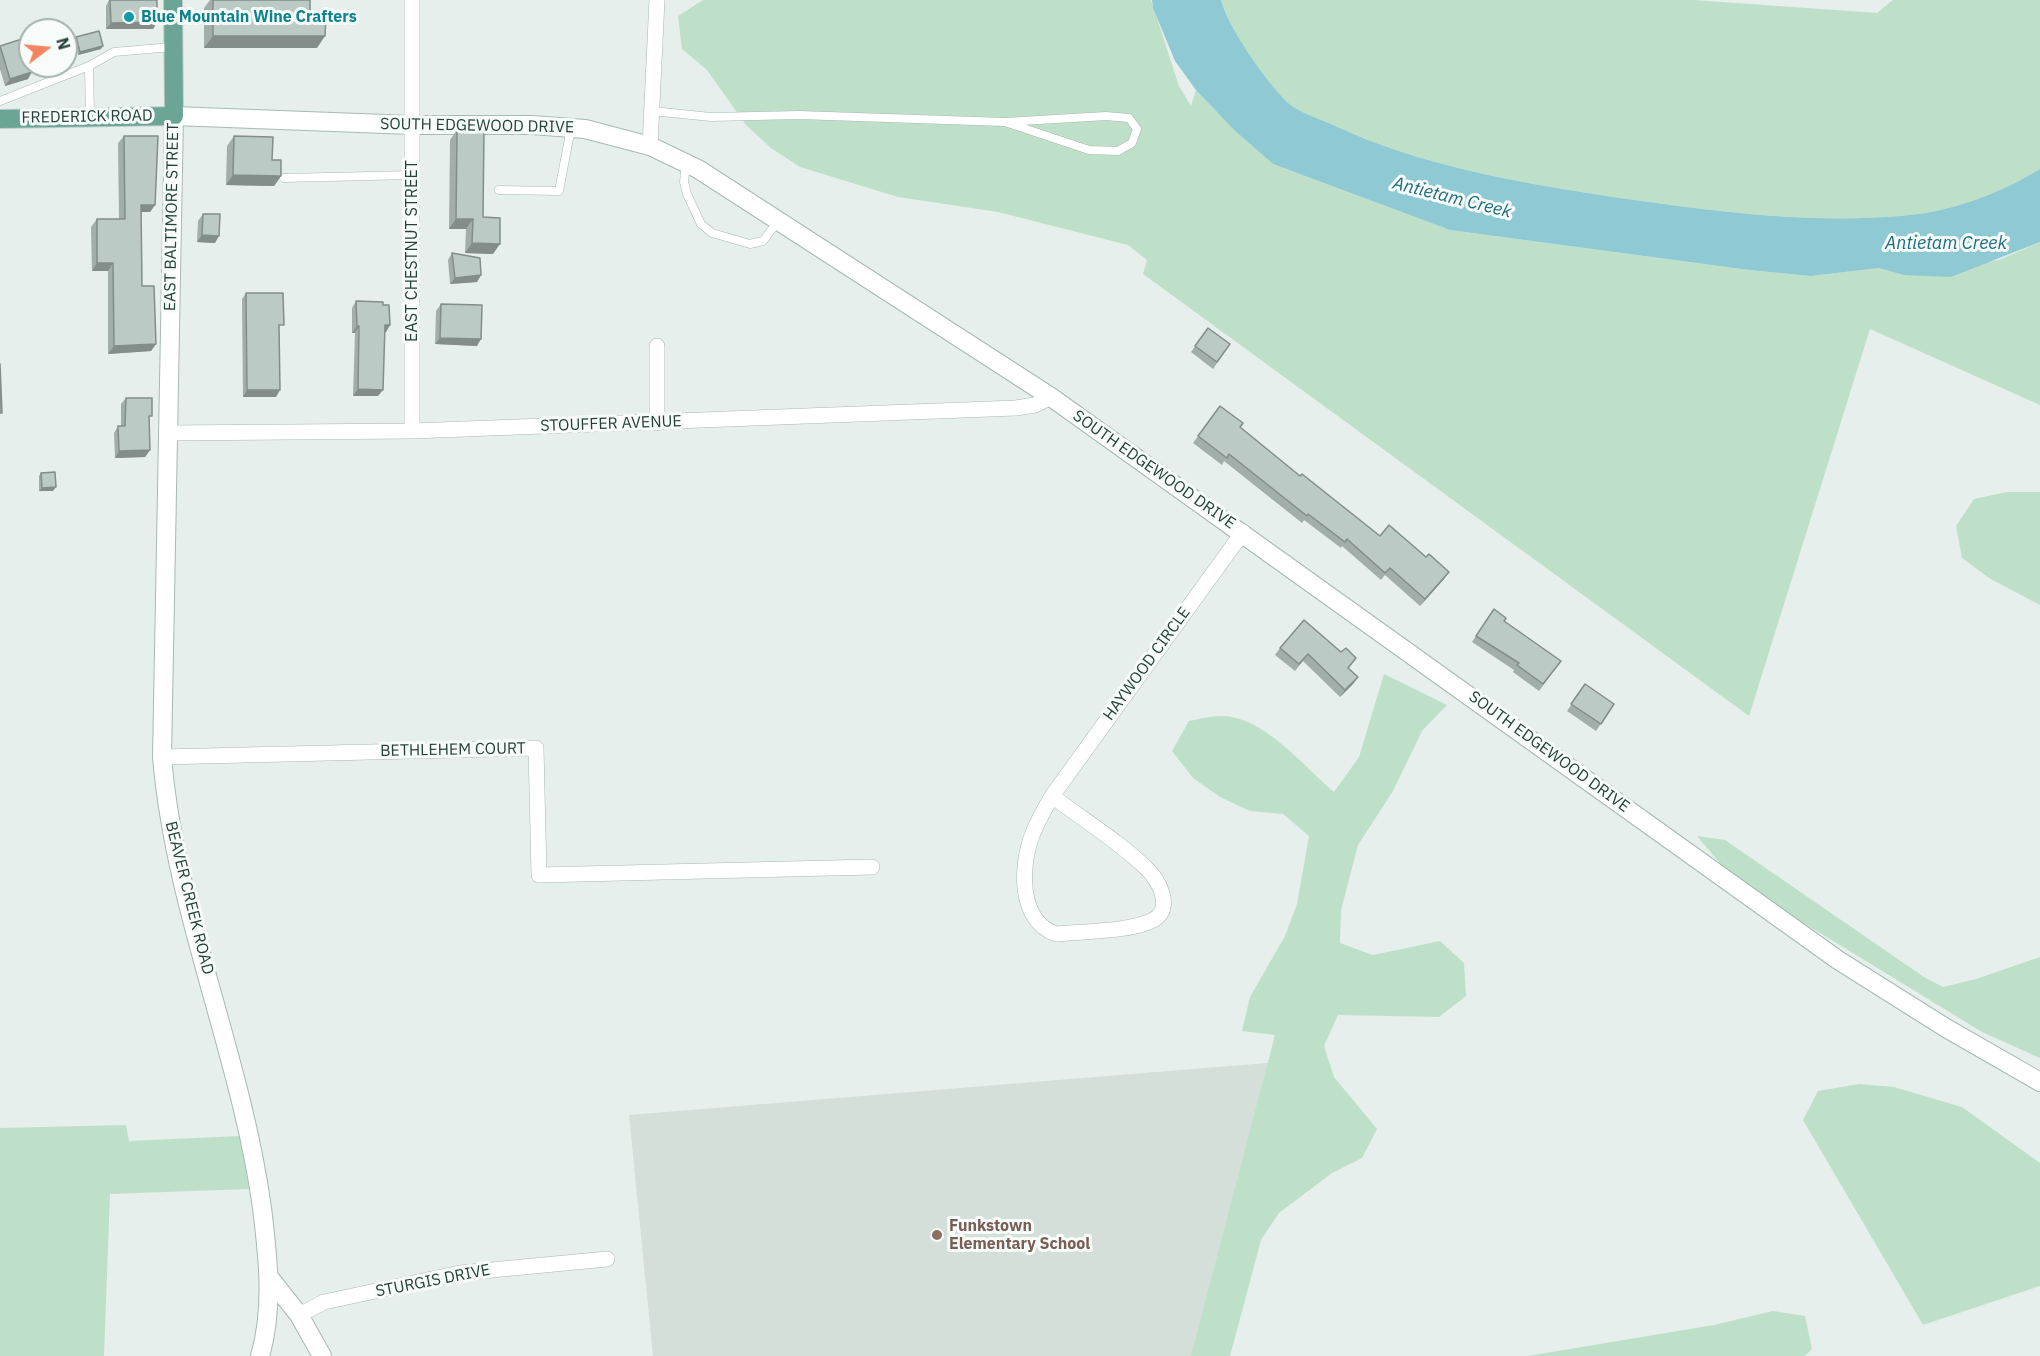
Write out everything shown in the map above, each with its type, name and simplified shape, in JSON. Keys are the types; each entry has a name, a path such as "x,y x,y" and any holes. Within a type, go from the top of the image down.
{"main road":[{"name":"EAST BALTIMORE STREET","path":"168,433 174,116 173,0"},
{"name":"SOUTH EDGEWOOD DRIVE","path":"174,116 412,125 532,125 585,129 650,146 686,164 779,220 1051,397 1243,532 1838,960 1946,1028 2040,1082"},
{"name":"FREDERICK ROAD","path":"0,119 174,116"},
{"name":"BEAVER CREEK ROAD","path":"168,433 162,757 166,803 174,849 238,1083 255,1160 269,1277 266,1334 260,1356"},
{"path":"269,1277 299,1315 322,1356"}],"street":[{"name":"EAST CHESTNUT STREET","path":"412,0 412,431"},
{"path":"650,146 657,0"},
{"path":"657,346 657,423"},
{"name":"STOUFFER AVENUE","path":"168,433 412,431 657,423 1016,408 1035,405 1051,397"},
{"name":"HAYWOOD CIRCLE","path":"1052,796 1147,869 1163,896 1165,907 1162,914 1139,925 1056,934 1045,930 1036,922 1030,910 1026,892 1026,866 1032,835 1052,796 1243,532"},
{"name":"BETHLEHEM COURT","path":"162,757 536,748 539,875 872,867"},
{"name":"STURGIS DRIVE","path":"299,1315 324,1302 460,1273 607,1259"}],"lane":[{"path":"0,101 89,66 114,52 172,47"},
{"path":"89,66 90,117"},
{"path":"652,111 711,117 810,116 1005,122 1106,116 1128,118 1137,129 1132,143 1118,151 1089,150 1005,122"},
{"path":"499,189 559,191 571,128"},
{"path":"686,164 684,182 687,194 701,224 712,233 750,244 763,241 779,220"},
{"path":"284,178 412,175"}],"shaded area":[{"name":"Funkstown Elementary School","path":"1279,1062 1199,1356 653,1356 629,1115"}],"green space":[{"path":"703,0 1151,0 1179,86 1191,106 1196,90 1234,130 1273,164 1450,230 1749,270 1811,276 1879,268 1903,275 1999,260 2040,242 2040,405 1870,329 1749,716 1143,274 1147,260 1128,245 998,212 898,197 800,167 771,148 746,125 707,70 682,49 678,16"},
{"path":"1221,0 1693,0 1877,13 1893,0 2040,0 2040,169 2007,187 1973,201 1919,214 1865,218 1795,217 1725,212 1620,198 1472,172 1401,152 1296,109 1278,93 1249,54 1231,25"},
{"path":"2007,492 2040,492 2040,605 1989,578 1962,558 1956,526 1974,499"},
{"path":"1384,674 1447,705 1422,731 1393,791 1358,845 1341,910 1340,943 1373,955 1440,941 1464,963 1466,996 1439,1017 1338,1015 1324,1046 1334,1077 1377,1129 1362,1158 1332,1173 1279,1213 1261,1240 1230,1356 1191,1356 1275,1035 1242,1031 1250,997 1285,936 1297,904 1309,836 1283,814 1250,811 1220,797 1193,778 1172,751 1189,721 1217,716 1237,718 1268,733 1334,792 1359,757"},
{"path":"1697,836 1725,840 1924,977 1943,987 1976,979 2040,957 2040,1058 1982,1032 1735,881"},
{"path":"1859,1084 1894,1087 1962,1107 2040,1163 2040,1286 1923,1325 1803,1120 1818,1091"},
{"path":"126,1125 129,1141 240,1136 249,1189 110,1194 104,1356 0,1356 0,1128"},
{"path":"1773,1311 1805,1316 1812,1349 1805,1356 1528,1356 1714,1325"}],"water":[{"name":"Antietam Creek","path":"1152,0 1221,0 1231,25 1249,54 1278,93 1291,106 1365,139 1401,152 1472,172 1620,198 1725,212 1795,217 1865,218 1919,214 1973,201 2007,187 2040,169 2040,242 1951,277 1903,275 1879,268 1811,276 1749,270 1450,230 1273,164 1234,130 1196,90 1175,61 1153,8"}],"building":[{"name":"Blue Mountain Wine Crafters","path":"110,0 157,0 157,22 111,23"},
{"path":"213,0 310,0 310,16 326,16 325,36 213,36"},
{"path":"99,31 103,46 80,52 78,36"},
{"path":"18,40 18,76 10,79 0,46"},
{"path":"457,130 484,130 483,217 500,218 500,244 472,243 473,219 456,219"},
{"path":"124,136 158,136 155,205 141,205 142,286 154,286 156,344 114,346 113,263 97,263 97,219 125,219"},
{"path":"234,136 273,137 272,160 281,160 281,176 233,175"},
{"path":"203,214 220,214 219,236 202,235"},
{"path":"452,253 480,258 481,275 455,278"},
{"path":"246,293 283,293 284,325 279,325 280,390 247,390"},
{"path":"356,301 383,302 383,305 389,305 390,325 385,325 383,390 358,389 359,326 357,326"},
{"path":"441,304 482,305 481,339 440,338"},
{"path":"1208,328 1230,344 1217,362 1195,346"},
{"path":"0,364 2,413 0,413"},
{"path":"126,398 152,398 152,416 149,416 150,450 119,451 118,426 125,426"},
{"path":"1220,406 1243,423 1240,427 1300,476 1302,474 1380,536 1389,525 1426,557 1429,554 1449,572 1425,599 1390,568 1385,573 1347,539 1345,542 1308,514 1307,516 1229,454 1227,458 1198,436"},
{"path":"55,472 56,487 42,488 41,473"},
{"path":"1494,609 1506,618 1504,621 1561,661 1543,684 1517,665 1519,663 1476,636"},
{"path":"1304,620 1341,652 1346,648 1356,658 1348,668 1358,677 1345,690 1308,654 1299,664 1280,648"},
{"path":"1585,684 1614,704 1601,724 1571,704"}],"place":[{"name":"Blue Mountain Wine Crafters","path":"129,17"},
{"name":"Funkstown Elementary School","path":"937,1235"}]}
